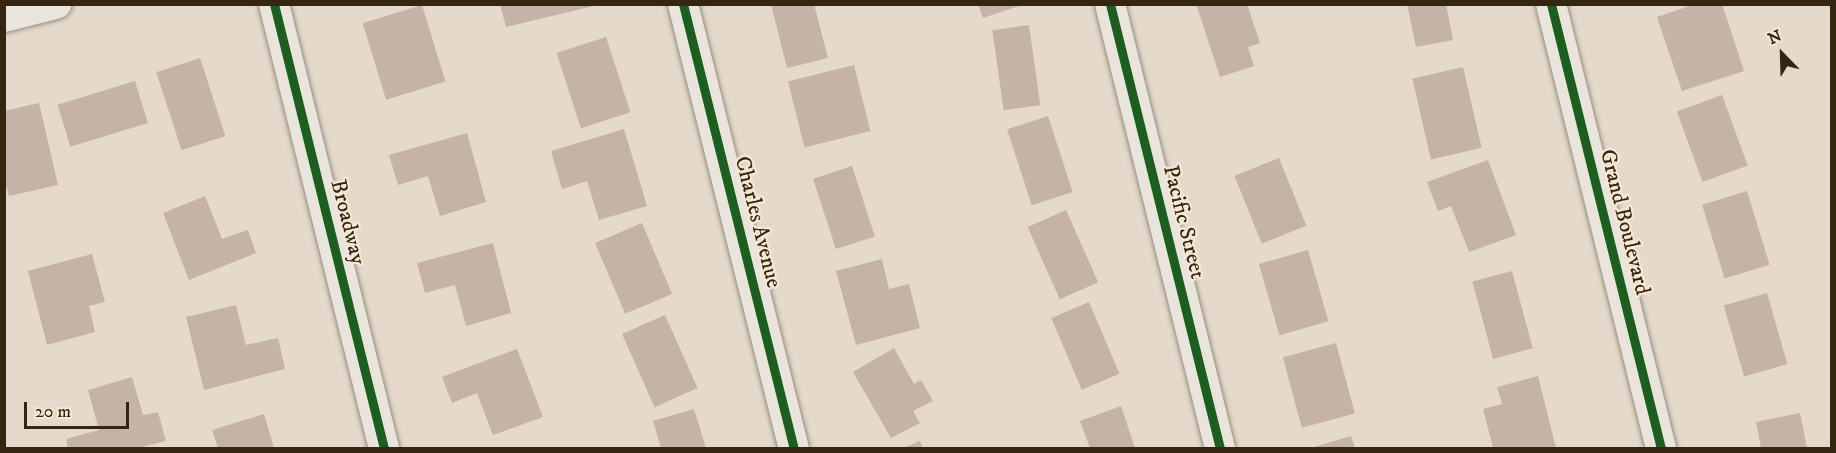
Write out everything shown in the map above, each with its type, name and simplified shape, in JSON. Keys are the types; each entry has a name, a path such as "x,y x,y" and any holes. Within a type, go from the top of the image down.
{"street":[{"path":"4,17 56,4"},
{"name":"Broadway","path":"274,4 384,448"},
{"name":"Charles Avenue","path":"683,4 794,448"},
{"name":"Pacific Street","path":"1110,4 1220,448"},
{"name":"Grand Boulevard","path":"1551,4 1661,448"}],"building":[{"path":"500,4 598,4 598,5 506,27"},
{"path":"771,4 814,4 828,58 787,68"},
{"path":"978,4 1022,4 1022,5 983,18"},
{"path":"1196,4 1247,4 1260,43 1248,47 1254,66 1220,77"},
{"path":"1407,4 1446,4 1453,40 1416,47"},
{"path":"1695,4 1722,4 1744,71 1682,91 1657,17"},
{"path":"422,5 445,82 386,100 363,23"},
{"path":"1029,25 1040,105 1004,110 992,30"},
{"path":"606,37 630,112 581,128 557,53"},
{"path":"200,58 225,136 182,150 156,72"},
{"path":"854,65 870,131 804,147 788,81"},
{"path":"1463,67 1482,148 1431,160 1412,79"},
{"path":"135,81 148,123 70,147 58,105"},
{"path":"1722,95 1748,165 1703,182 1677,111"},
{"path":"39,103 58,185 9,196 4,178 4,111"},
{"path":"1048,116 1073,192 1032,205 1007,129"},
{"path":"624,129 647,206 599,220 587,181 562,189 551,151"},
{"path":"467,133 486,202 440,216 428,176 398,185 389,155"},
{"path":"1279,158 1306,226 1262,244 1234,176"},
{"path":"1488,160 1516,235 1469,252 1451,206 1438,211 1427,182"},
{"path":"852,166 875,236 836,249 813,179"},
{"path":"1747,191 1770,265 1725,278 1702,205"},
{"path":"205,196 222,239 248,230 256,253 189,280 163,213"},
{"path":"1066,210 1098,282 1060,299 1028,227"},
{"path":"642,223 672,294 625,314 595,243"},
{"path":"493,243 511,313 466,326 455,285 425,293 417,263"},
{"path":"1308,250 1328,321 1279,335 1259,264"},
{"path":"92,254 105,302 89,306 95,332 47,345 28,271"},
{"path":"882,259 889,289 909,284 920,328 856,345 836,271"},
{"path":"1512,271 1533,348 1493,359 1472,282"},
{"path":"1767,293 1787,364 1744,377 1724,305"},
{"path":"1089,302 1119,374 1082,390 1051,318"},
{"path":"236,305 246,345 278,338 285,369 204,390 186,317"},
{"path":"665,315 698,388 655,407 622,334"},
{"path":"1336,343 1355,414 1302,428 1283,357"},
{"path":"894,348 914,384 921,380 933,401 913,411 920,423 891,438 853,372"},
{"path":"517,349 543,417 493,435 477,393 452,403 442,377"},
{"path":"1538,376 1556,448 1493,448 1483,409 1502,404 1497,387"},
{"path":"132,377 143,415 158,412 166,441 138,448 68,448 66,439 99,430 88,390"},
{"path":"1121,406 1135,448 1090,448 1080,421"},
{"path":"694,409 706,448 661,448 653,421"},
{"path":"1800,413 1807,448 1761,448 1756,422"},
{"path":"264,414 274,448 218,448 212,430"},
{"path":"1351,436 1355,448 1311,448"},
{"path":"920,441 923,448 903,448"}],"cycle path":[{"path":"274,4 384,448"},
{"path":"683,4 794,448"},
{"path":"1110,4 1220,448"},
{"path":"1551,4 1661,448"}]}
